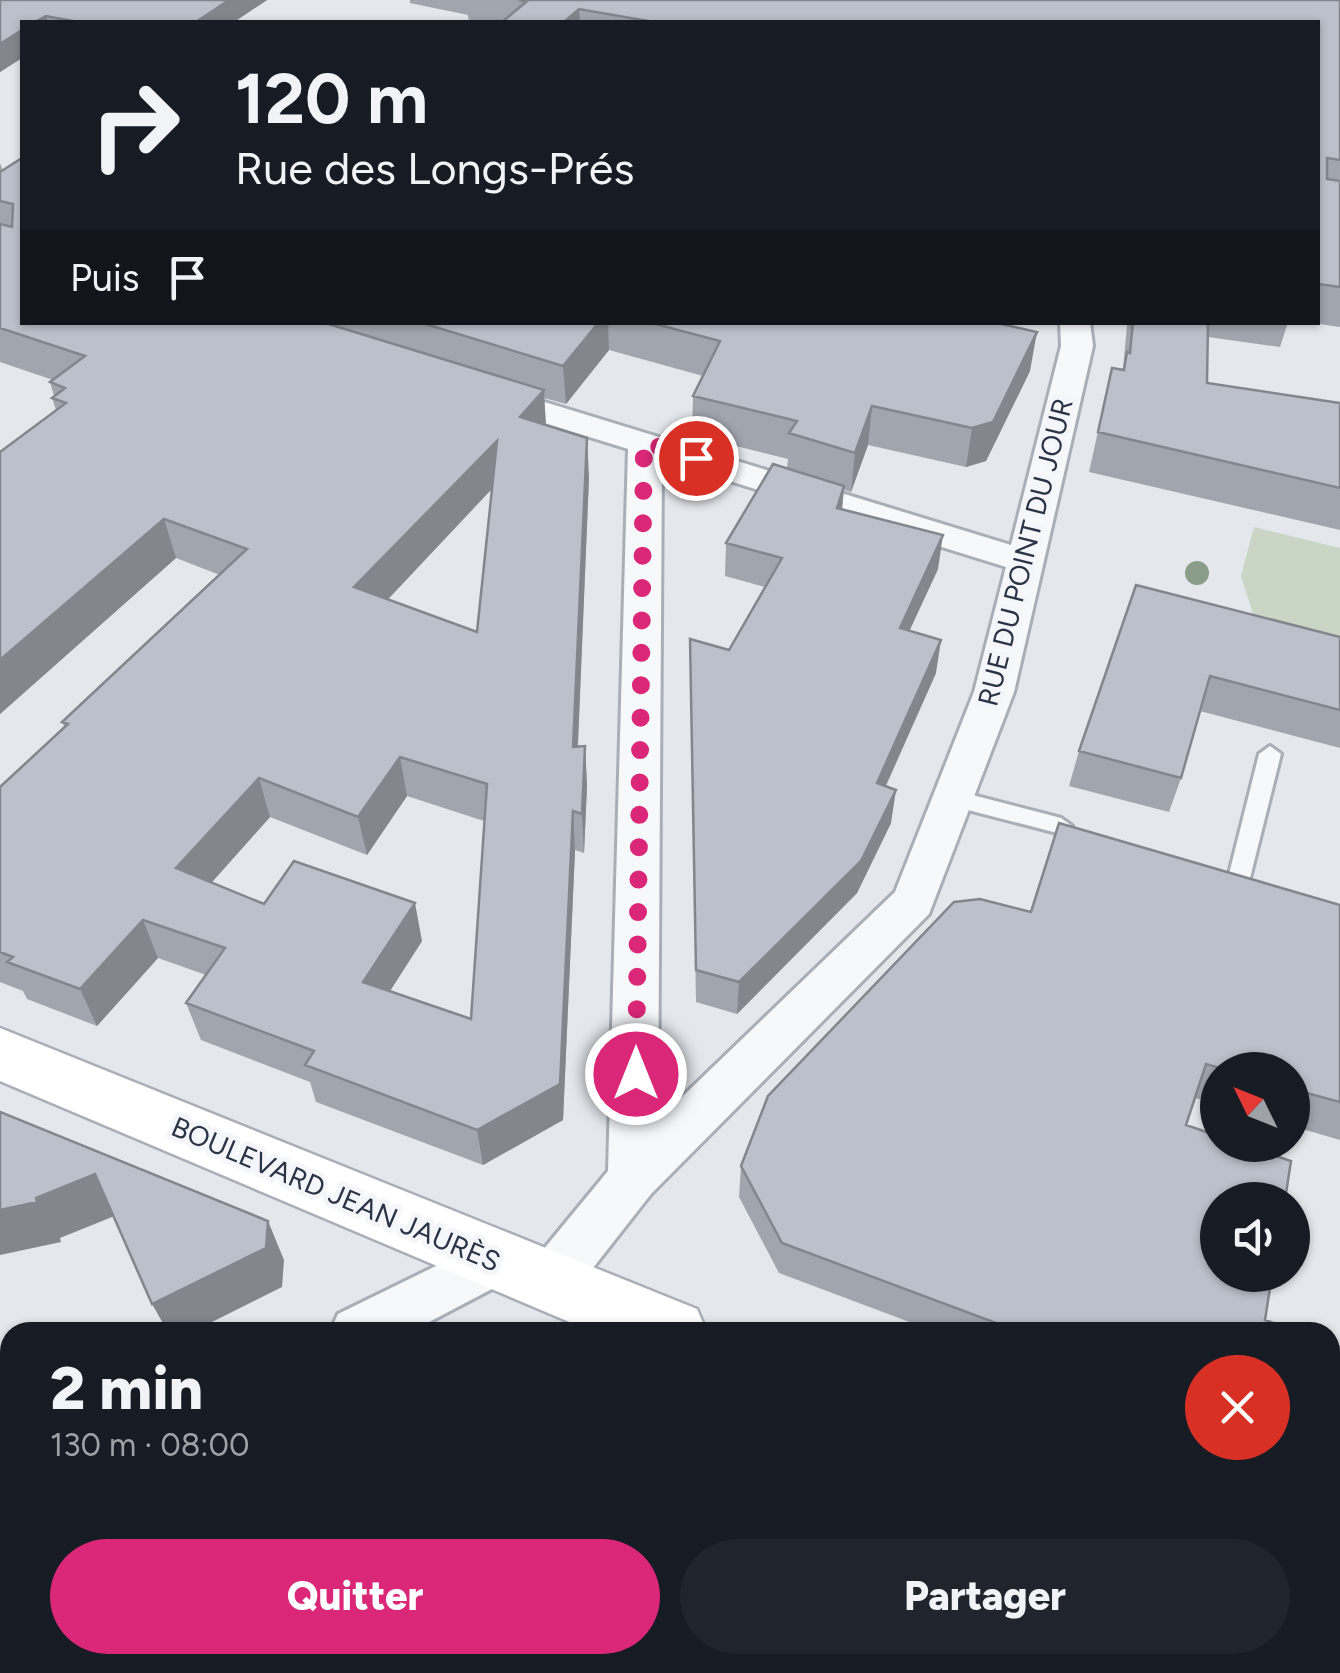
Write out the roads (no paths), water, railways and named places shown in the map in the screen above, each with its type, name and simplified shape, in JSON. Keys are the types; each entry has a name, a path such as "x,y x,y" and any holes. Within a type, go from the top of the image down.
{"street":[{"name":"RUE DU POINT DU JOUR","path":"560,1296 633,1178 913,902 994,692 1077,346 1075,325"},
{"path":"452,384 1026,561"},
{"path":"633,1178 644,442"},
{"name":"BOULEVARD JEAN JAURÈS","path":"0,1054 560,1296 641,1322"},
{"path":"413,1322 560,1296"}],"lane":[{"path":"1240,878 1270,754"},
{"path":"953,798 1060,826"}]}
